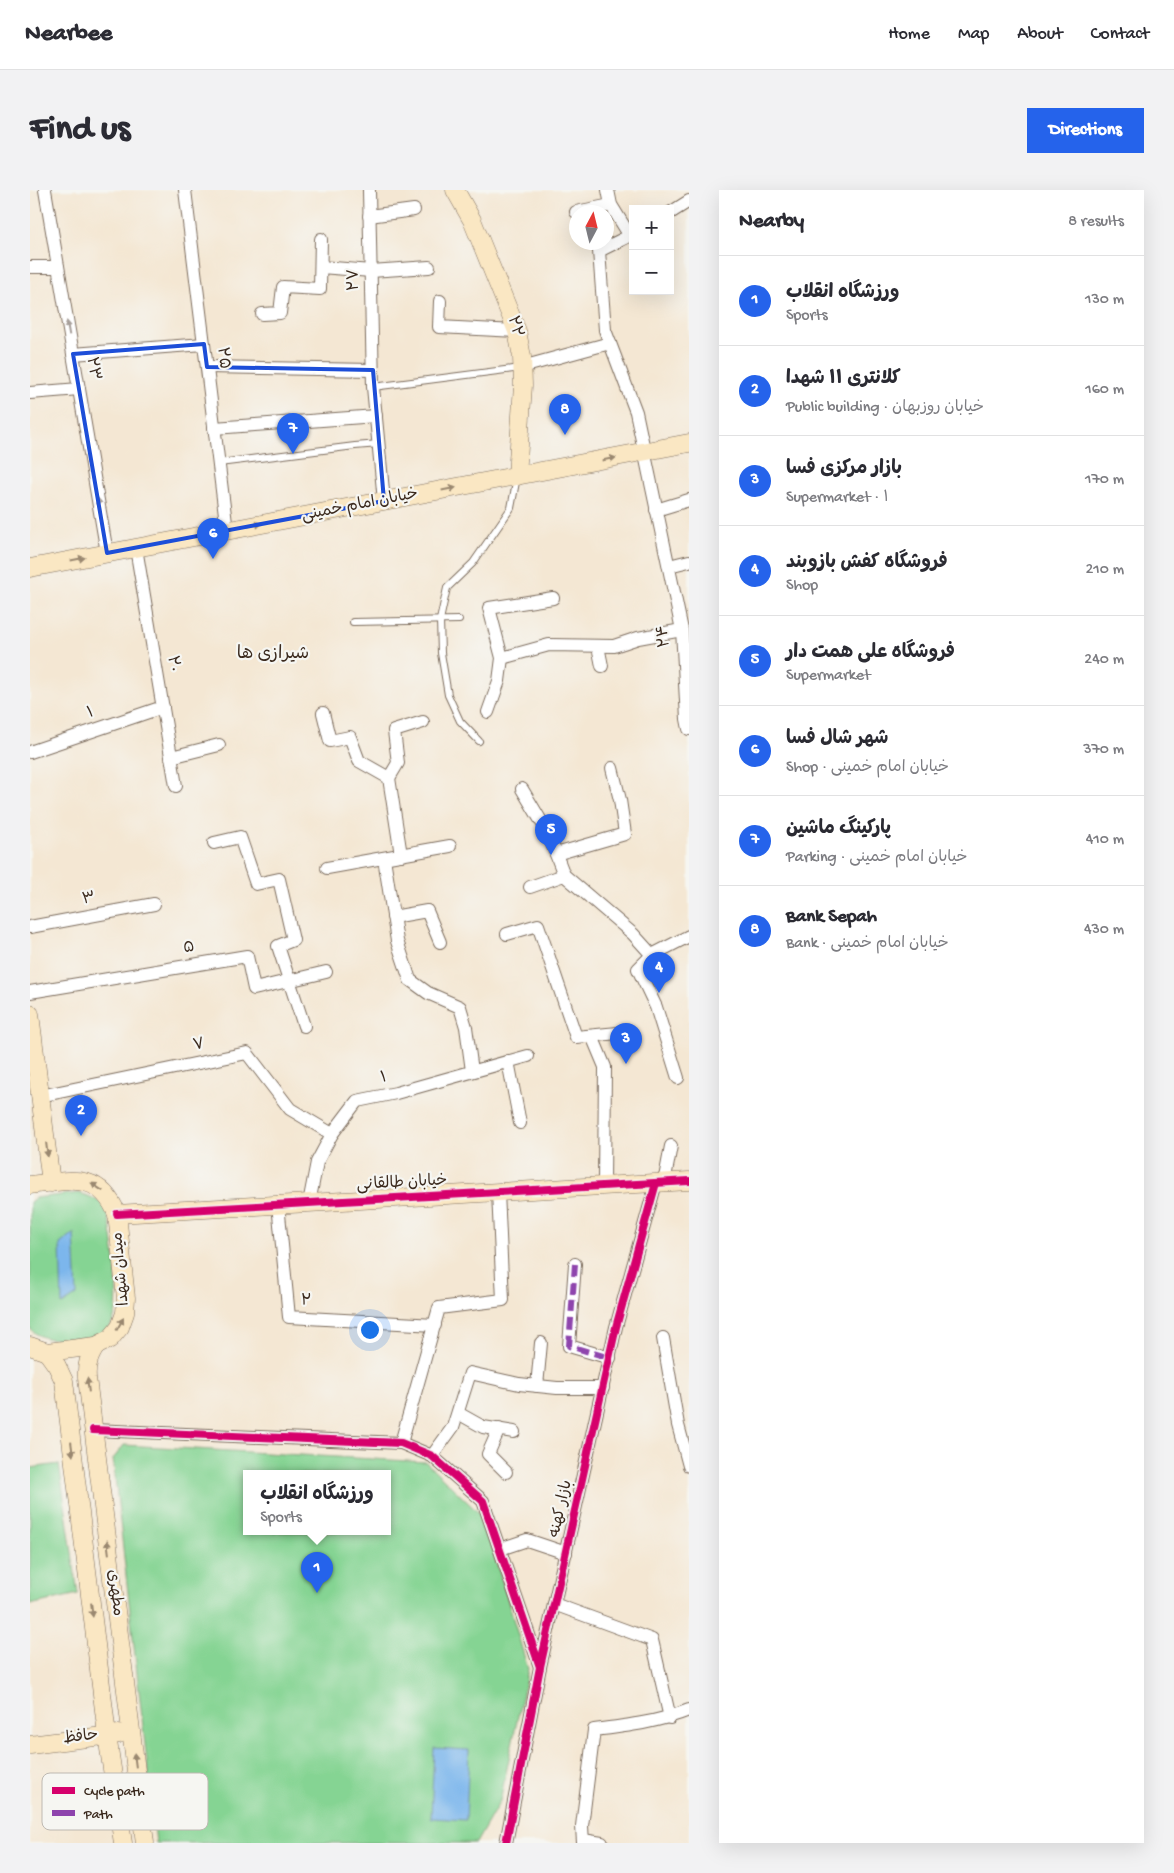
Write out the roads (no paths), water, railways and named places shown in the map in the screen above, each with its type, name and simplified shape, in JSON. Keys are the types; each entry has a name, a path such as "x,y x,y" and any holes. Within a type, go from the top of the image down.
{"main road":[{"name":"۲۲","path":"455,190 472,220 518,331 523,385 517,476"},
{"name":"خیابان امام خمینی","path":"30,568 689,443"},
{"path":"30,1014 32,1045 51,1183"},
{"name":"میدان شهدا","path":"30,1185 76,1180 90,1182 102,1190 112,1201 117,1214 126,1298 125,1313 120,1327 110,1339 96,1346 47,1352 30,1346"},
{"name":"خیابان طالقانی","path":"117,1214 689,1181"},
{"name":"مطهری","path":"96,1346 86,1367 136,1773"},
{"name":"مطهری","path":"47,1352 57,1366 64,1382 113,1773"},
{"name":"حافظ","path":"30,1745 131,1732"},
{"name":"مطهری","path":"121,1830 123,1843"},
{"name":"مطهری","path":"143,1830 145,1843"}],"street":[{"name":"۲۳","path":"45,190 107,553"},
{"name":"۲۵","path":"185,190 227,531"},
{"name":"۲۷","path":"369,190 373,387"},
{"path":"608,190 611,205"},
{"path":"674,210 689,201"},
{"path":"614,209 629,231"},
{"path":"369,216 414,210"},
{"name":"۲۴","path":"629,236 599,251 605,330 636,412 669,566 684,612 682,630 688,722"},
{"path":"262,314 280,313 283,287 320,289 321,239"},
{"path":"30,268 58,267"},
{"path":"320,267 371,271 429,267"},
{"path":"440,302 439,327 518,331"},
{"path":"522,368 610,343"},
{"path":"73,354 204,344"},
{"path":"207,367 373,370"},
{"path":"373,387 384,501"},
{"path":"30,393 79,389"},
{"path":"214,428 376,416"},
{"path":"656,510 689,500"},
{"name":"۲۰","path":"136,548 176,786"},
{"path":"669,566 689,562"},
{"path":"488,712 499,681 502,658 489,608 553,598"},
{"path":"502,658 549,645 614,646 638,638 682,630"},
{"path":"598,646 602,666"},
{"name":"۱","path":"30,752 163,707"},
{"path":"323,713 330,741 350,737 359,761 389,778"},
{"path":"401,855 389,778 398,763 394,730 423,722"},
{"path":"171,757 219,745"},
{"path":"556,854 625,834 620,800 612,768"},
{"path":"522,789 547,831 564,875 633,934 652,955"},
{"path":"214,843 240,837 256,884 278,880 293,940 278,946 304,1026"},
{"path":"327,868 450,846"},
{"path":"384,858 397,940 410,980 428,993 460,1007 466,1027 472,1071"},
{"path":"530,887 564,875"},
{"name":"۳","path":"30,927 154,904"},
{"path":"393,917 427,911 440,942"},
{"path":"507,934 538,925 576,1037 618,1033"},
{"path":"678,1078 656,1007 638,969 652,955 689,936"},
{"name":"۵","path":"30,992 247,956 254,989 326,972"},
{"path":"592,1036 605,1067 604,1186"},
{"name":"۷","path":"40,1096 247,1053 290,1109 332,1134"},
{"name":"۱","path":"309,1203 317,1162 332,1134 357,1101 396,1093 528,1056"},
{"path":"508,1061 520,1123"},
{"name":"بازار کهنه","path":"506,1843 540,1667 616,1327 671,1146"},
{"path":"401,1443 439,1308 503,1300 498,1192"},
{"name":"۲","path":"278,1204 289,1317 435,1325"},
{"path":"575,1264 569,1346 610,1358"},
{"path":"663,1338 678,1425 689,1466"},
{"path":"538,1386 542,1343"},
{"path":"432,1456 453,1427 470,1372 519,1384 558,1388 603,1388"},
{"path":"458,1414 484,1427 514,1432"},
{"path":"93,1430 401,1443 432,1456 483,1501 540,1667"},
{"path":"499,1430 488,1454 506,1472"},
{"path":"500,1549 528,1540 566,1553"},
{"path":"554,1604 652,1640 670,1718"},
{"path":"602,1843 583,1841 582,1826 594,1730 670,1718 689,1710"}],"lane":[{"path":"373,387 522,368"},
{"path":"219,463 379,444"},
{"path":"479,741 460,721 448,695 441,653 440,620 447,588 473,563 511,508 517,476"},
{"path":"353,622 460,620"}],"water":[{"path":"74,1233 77,1295 62,1305 60,1244"},
{"path":"434,1748 469,1750 466,1820 431,1818"}],"place":[{"name":"Bank Sepah","path":"565,435"},
{"name":"پارکینگ ماشین","path":"293,454"},
{"name":"شهر شال فسا","path":"213,559"},
{"name":"فروشگاه علی همت دار","path":"551,855"},
{"name":"فروشگاه کفش بازوبند","path":"659,993"},
{"name":"بازار مرکزی فسا","path":"626,1064"},
{"name":"کلانتری ۱۱ شهدا","path":"81,1136"},
{"name":"ورزشگاه انقلاب","path":"317,1593"}],"district":[{"name":"شیرازی ها","path":"273,654"}]}
